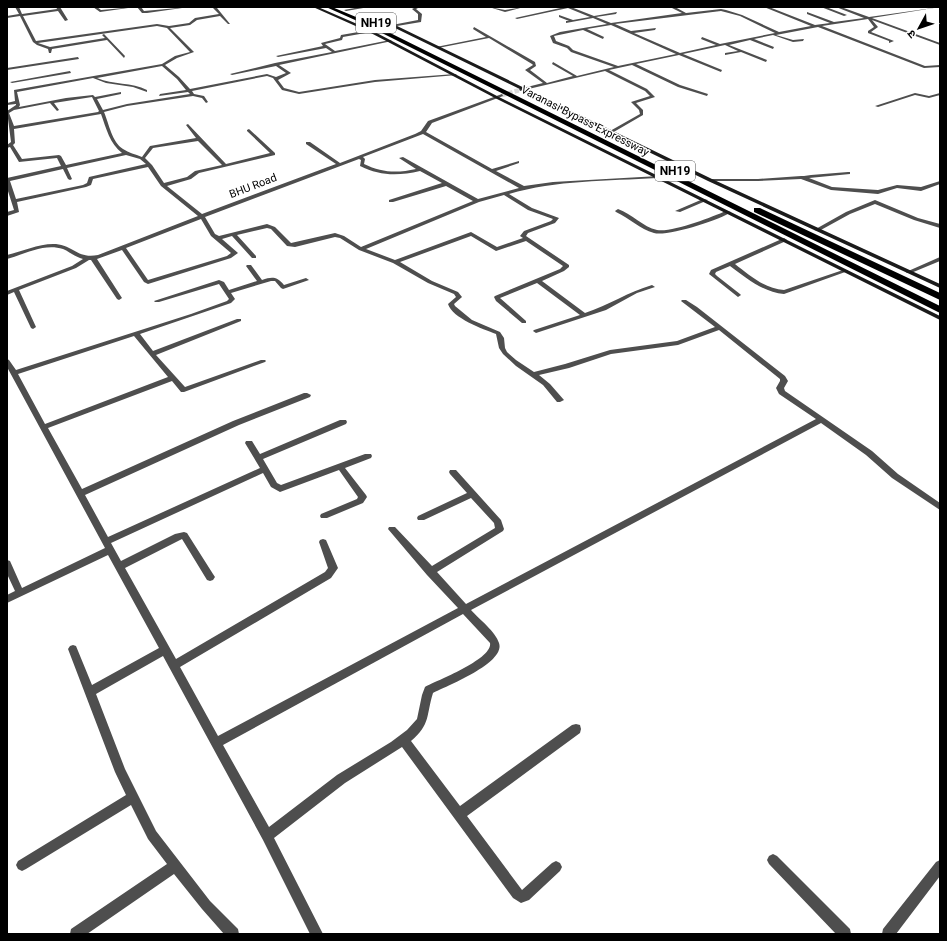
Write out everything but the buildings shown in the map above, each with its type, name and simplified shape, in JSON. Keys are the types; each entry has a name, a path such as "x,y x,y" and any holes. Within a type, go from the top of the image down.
{"highway":[{"name":"Varanasi Bypass Expressway","path":"328,7 380,30 688,186 940,310"},
{"name":"Varanasi Bypass Expressway","path":"339,7 374,22 694,180 940,297"}],"street":[{"path":"17,7 36,42 50,50 107,39"},
{"path":"95,7 100,11 133,7"},
{"path":"139,7 143,12 147,12 187,7"},
{"path":"206,7 225,7"},
{"path":"315,7 370,30 496,97 940,318"},
{"path":"346,10 367,7"},
{"path":"392,26 420,21 420,14 414,10 418,7 422,7"},
{"path":"431,7 440,7"},
{"path":"491,7 505,11 522,7"},
{"path":"517,18 568,7 613,24 677,54 721,71"},
{"path":"672,7 687,14"},
{"path":"766,7 925,67 940,66"},
{"path":"825,8 838,7 940,44"},
{"path":"521,89 773,34 940,7"},
{"path":"215,8 229,23"},
{"path":"825,8 858,20"},
{"path":"7,17 59,9 66,20"},
{"path":"846,10 854,9 870,19 876,27 869,32 892,41 890,42"},
{"path":"617,67 572,51 568,47 555,43 552,38 556,34 584,28 687,14 725,11 779,33"},
{"path":"567,22 593,16 616,13"},
{"path":"808,13 835,24"},
{"path":"36,42 160,24 169,27 190,24 196,19 219,14"},
{"path":"560,16 573,21"},
{"path":"374,22 392,26 438,47 521,89 710,180 940,286"},
{"path":"14,94 93,77 163,65 192,52 168,28 169,27"},
{"path":"474,28 534,63 535,65 527,70 545,83"},
{"path":"584,28 603,38"},
{"path":"632,32 655,29"},
{"path":"334,52 322,44 341,39 342,36 370,30"},
{"path":"102,33 124,57"},
{"path":"773,34 793,41 804,40"},
{"path":"438,47 490,37"},
{"path":"702,38 719,45"},
{"path":"750,39 773,48"},
{"path":"232,74 390,40"},
{"path":"725,44 766,61"},
{"path":"278,56 326,47"},
{"path":"726,54 742,51"},
{"path":"294,53 302,58"},
{"path":"42,58 44,63"},
{"path":"7,69 78,58"},
{"path":"553,63 577,77"},
{"path":"275,64 289,74 276,79"},
{"path":"632,64 682,87 707,95"},
{"path":"163,65 178,78 193,95"},
{"path":"12,68 12,82 18,106 7,113 12,128 13,143 9,146 21,161 58,155 70,178"},
{"path":"606,70 646,90 654,96 633,102 641,110 642,114 612,132"},
{"path":"12,82 70,72"},
{"path":"160,95 221,86 263,76 271,76 276,79 283,89 299,93 375,81 455,75"},
{"path":"93,77 102,82 137,86 146,90"},
{"path":"12,109 52,100 90,96 94,98 120,93"},
{"path":"877,106 914,94 929,97 940,94"},
{"path":"12,128 101,113 127,105 193,95 203,97 206,102"},
{"name":"BHU Road","path":"87,259 123,248 423,132 430,122 502,95"},
{"path":"94,98 119,147 127,153 142,159 149,165 163,185 203,216 209,224 213,235 235,253 229,257 148,282 123,248"},
{"path":"52,100 57,110"},
{"path":"7,104 17,102"},
{"path":"188,125 199,139 226,166"},
{"path":"163,185 189,178 197,172 273,154 249,130"},
{"path":"423,132 523,188"},
{"path":"142,159 152,147 199,139"},
{"path":"308,143 339,164"},
{"path":"7,214 17,211 7,180 9,178 127,153"},
{"path":"359,157 363,159 362,165 384,173 402,174 420,169"},
{"path":"401,158 477,201"},
{"path":"491,171 517,162"},
{"path":"14,201 84,186 89,184 91,178 149,165"},
{"path":"804,178 811,176 848,174"},
{"path":"710,180 758,180 797,176 827,187 870,192 884,191 897,186 922,189 940,182"},
{"path":"361,249 477,201 523,188 564,182 657,177"},
{"path":"391,201 446,184"},
{"path":"504,193 530,209 556,218 553,222 526,232 523,236 567,266 562,270 497,297 498,300 524,322"},
{"path":"678,210 704,200"},
{"path":"817,230 848,213 874,202 916,219 940,226"},
{"path":"618,211 652,230 662,232 710,220 728,212"},
{"path":"218,238 267,226 273,228 289,244 295,245 335,235 342,237 361,249 395,262 430,282 456,294 459,297 451,304 452,307 470,321 498,333 501,336 501,348 504,352 544,382 560,400"},
{"path":"233,234 254,257"},
{"path":"395,262 471,234 499,249 526,239"},
{"path":"738,295 712,274 713,271 784,240"},
{"path":"7,257 50,246 56,246 63,247 81,258 87,259"},
{"path":"94,258 119,298"},
{"path":"7,293 74,267 87,259"},
{"path":"909,272 940,259"},
{"path":"730,263 769,290 778,292 845,271"},
{"path":"249,266 260,282"},
{"path":"228,292 275,278 283,287 306,280"},
{"path":"537,280 584,315"},
{"path":"14,373 136,334 231,301 232,299 222,283 219,282 157,301"},
{"path":"536,332 608,308 635,292 652,287"},
{"path":"16,290 33,327"},
{"path":"684,301 783,378 784,381 780,388 782,392 870,453 895,476 940,507"},
{"path":"152,354 239,320"},
{"path":"533,374 567,366 610,352 678,343 720,328"},
{"path":"136,334 181,388 187,390 263,361"},
{"path":"7,361 44,427 78,494 267,836 317,934"},
{"path":"44,427 173,378"},
{"path":"78,494 236,423 308,395"},
{"path":"216,743 464,609 821,420"},
{"path":"258,458 343,422"},
{"path":"249,443 274,484 280,489 368,456"},
{"path":"324,516 360,500 363,496 340,466"},
{"path":"7,599 108,546 264,469"},
{"path":"430,572 500,529 498,522 453,472"},
{"path":"421,518 472,494"},
{"path":"267,836 321,792 352,770 403,740 418,727 423,720 425,698 429,690 482,663 495,650 495,644 491,638 392,529"},
{"path":"119,567 178,536 184,535 210,577"},
{"path":"173,666 328,575 333,568 323,542"},
{"path":"7,564 20,593"},
{"path":"73,649 121,772 152,835 206,905 233,934"},
{"path":"90,692 165,650"},
{"path":"459,814 576,729"},
{"path":"403,740 517,894 521,897 525,896 556,867"},
{"path":"22,865 133,796"},
{"path":"773,860 845,934"},
{"path":"76,934 175,866"},
{"path":"888,934 940,866"}],"tunnel":[{"path":"502,95 520,90"}]}
